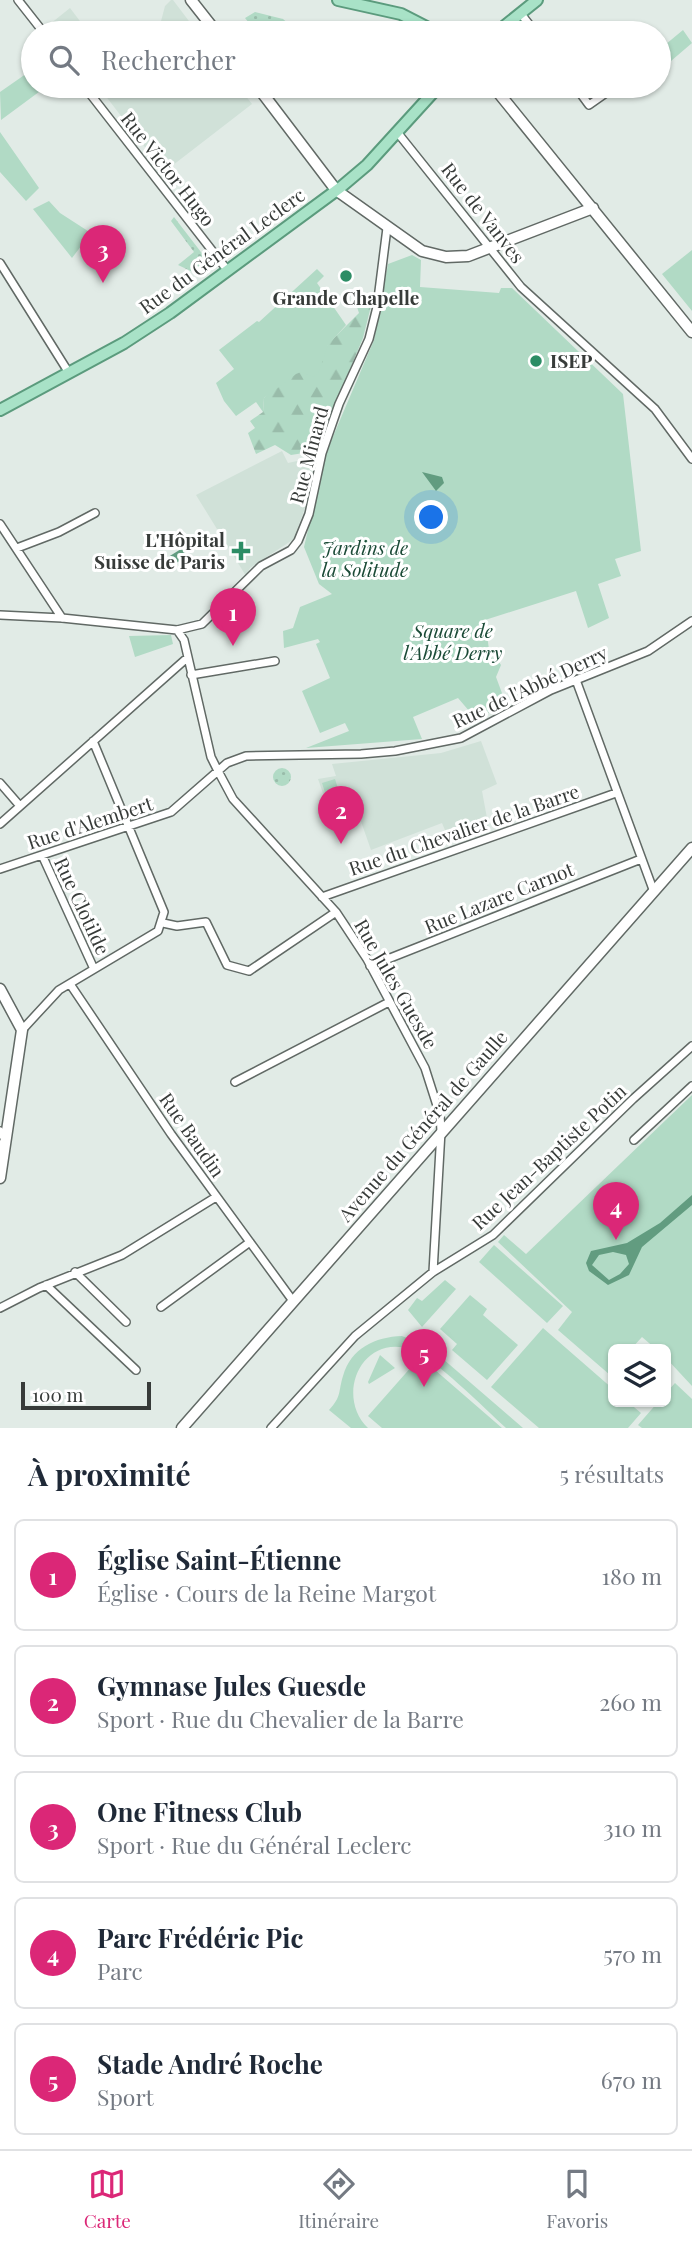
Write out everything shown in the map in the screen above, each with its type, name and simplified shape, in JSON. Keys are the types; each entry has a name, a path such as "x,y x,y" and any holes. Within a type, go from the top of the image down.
{"main road":[{"path":"191,0 208,21"},
{"path":"338,0 401,14 415,21"},
{"path":"512,21 537,0"},
{"path":"266,98 336,190 422,251 446,257 468,256 593,208"},
{"name":"Rue du Général Leclerc","path":"1,406 69,373 170,313 367,165 428,98"},
{"path":"503,98 692,332"},
{"name":"Avenue du Général de Gaulle","path":"182,1428 692,848"},
{"path":"0,989 22,1030 3,1143 0,1178"}],"street":[{"path":"18,0 35,21"},
{"path":"521,14 527,21"},
{"name":"Rue Victor Hugo","path":"93,98 228,271"},
{"path":"584,98 589,105 599,98"},
{"name":"Rue de Vanves","path":"397,132 522,287 655,409 692,458"},
{"name":"Rue Minard","path":"177,630 202,624 261,566 291,550 298,541 309,514 321,453 339,404 369,339 377,307 387,228"},
{"path":"0,263 69,373"},
{"path":"17,548 59,532 95,513"},
{"path":"0,524 62,618"},
{"path":"0,615 62,618 177,630"},
{"name":"Rue de l'Abbé Derry","path":"218,771 227,763 256,754 372,754 461,738 576,680 648,651 692,621"},
{"name":"Rue Jules Guesde","path":"177,630 184,640 218,771 233,799 336,912 370,966 425,1068 439,1112 441,1131 433,1272"},
{"path":"0,824 187,658"},
{"path":"191,675 275,661"},
{"path":"576,680 654,892"},
{"path":"22,1030 59,990 158,931 163,923 164,912 93,741"},
{"name":"Rue d'Alembert","path":"0,869 171,812 218,771"},
{"path":"0,783 20,806"},
{"name":"Rue du Chevalier de la Barre","path":"322,897 616,793"},
{"name":"Rue Clotilde","path":"42,855 94,969"},
{"name":"Rue Lazare Carnot","path":"370,966 640,859"},
{"path":"163,923 177,926 206,922 227,965 249,971 336,912"},
{"name":"Rue Baudin","path":"70,984 216,1197 293,1301"},
{"path":"235,1082 389,1002"},
{"name":"Rue Jean-Baptiste Potin","path":"271,1428 355,1336 433,1272 493,1235 633,1099 692,1046"},
{"path":"634,1140 692,1086"},
{"path":"0,1131 3,1143"},
{"path":"0,1308 75,1272 122,1255 216,1197"},
{"path":"162,1307 250,1242"},
{"path":"75,1272 126,1322"},
{"path":"46,1285 136,1370"}],"shaded area":[{"path":"173,0 189,21 161,21 165,6"},
{"path":"70,8 80,21 54,21"},
{"path":"107,98 247,98 252,104 164,172"},
{"name":"L'Hôpital Suisse de Paris","path":"282,451 288,463 315,457 307,502 294,539 250,568 246,576 196,495"},
{"path":"422,472 442,477 444,483 436,491"},
{"path":"181,549 187,552 185,558 169,567 163,565 165,559"},
{"path":"481,741 497,784 482,791 489,829 450,842 442,823 371,850 358,813 333,822 318,779 336,776 332,764 441,753"},
{"path":"692,1195 692,1205 642,1247 629,1275 608,1285 589,1271 586,1263 591,1251 627,1243 660,1223","holes":["613,1252 626,1255 629,1264 620,1274 609,1280 592,1265 599,1255"]}],"green space":[{"path":"255,12 285,21 247,21 245,18"},
{"path":"683,30 692,43 671,61 671,40"},
{"path":"21,77 21,98 31,98 1,120 0,92"},
{"path":"0,132 39,188 26,201 0,172"},
{"path":"49,201 60,213 91,233 72,258 33,209"},
{"path":"174,217 204,256 203,266 195,273 178,265 194,252 171,221"},
{"path":"692,250 692,311 662,274"},
{"path":"412,255 421,260 420,287 499,293 501,288 512,288 623,394 641,551 615,559 621,576 598,584 609,618 588,628 576,591 485,620 490,657 497,659 501,665 496,677 506,704 476,719 458,698 413,717 422,739 306,748 349,731 345,723 320,733 302,691 330,678 316,644 320,642 318,639 284,648 283,631 293,628 300,607 332,594 319,584 304,547 326,453 374,340 388,264"},
{"path":"317,269 324,276 317,283 346,325 328,345 318,374 313,377 301,372 296,374 264,398 263,412 256,402 236,416 224,401 216,383 234,369 219,350 259,322"},
{"path":"355,301 371,306 363,338 316,451 291,455 275,445 256,454 248,433 255,428 250,421 263,412 264,398 277,385 322,357 328,344 359,313"},
{"path":"171,635 173,644 135,657 129,636"},
{"path":"278,768 286,768 291,777 289,784 278,786 273,781 273,773"},
{"path":"335,779 342,801 329,805 322,783"},
{"path":"692,1095 692,1386 671,1363 671,1344 650,1344 642,1337 636,1344 608,1344 608,1373 558,1330 572,1312 498,1242 504,1235 526,1254"},
{"path":"494,1245 563,1306 547,1323 479,1262"},
{"path":"445,1280 456,1289 422,1327 408,1310 417,1298 422,1301"},
{"path":"470,1295 487,1309 483,1315 518,1345 487,1380 452,1350 457,1344 440,1329"},
{"path":"543,1328 608,1385 608,1407 634,1407 641,1413 628,1428 539,1428 491,1387"},
{"path":"402,1336 428,1346 523,1428 506,1428 432,1362 410,1349 393,1347 378,1351 366,1359 358,1371 354,1400 358,1415 368,1428 351,1428 329,1410 338,1397 347,1366 365,1346"},
{"path":"380,1355 395,1368 369,1384 368,1382"},
{"path":"420,1357 502,1428 382,1428 368,1416"},
{"path":"675,1383 692,1399 692,1428 642,1428 638,1425 654,1407 671,1407 671,1387"}],"place":[{"name":"Grande Chapelle","path":"346,276"},
{"name":"One Fitness Club","path":"103,283"},
{"name":"ISEP","path":"536,361"},
{"name":"L'Hôpital Suisse de Paris","path":"241,551"},
{"name":"Église Saint-Étienne","path":"233,646"},
{"name":"Gymnase Jules Guesde","path":"341,844"},
{"name":"Parc Frédéric Pic","path":"616,1240"},
{"name":"Stade André Roche","path":"424,1387"}],"park label":[{"name":"Jardins de la Solitude","path":"365,559"},
{"name":"Square de l'Abbé Derry","path":"453,642"}]}
